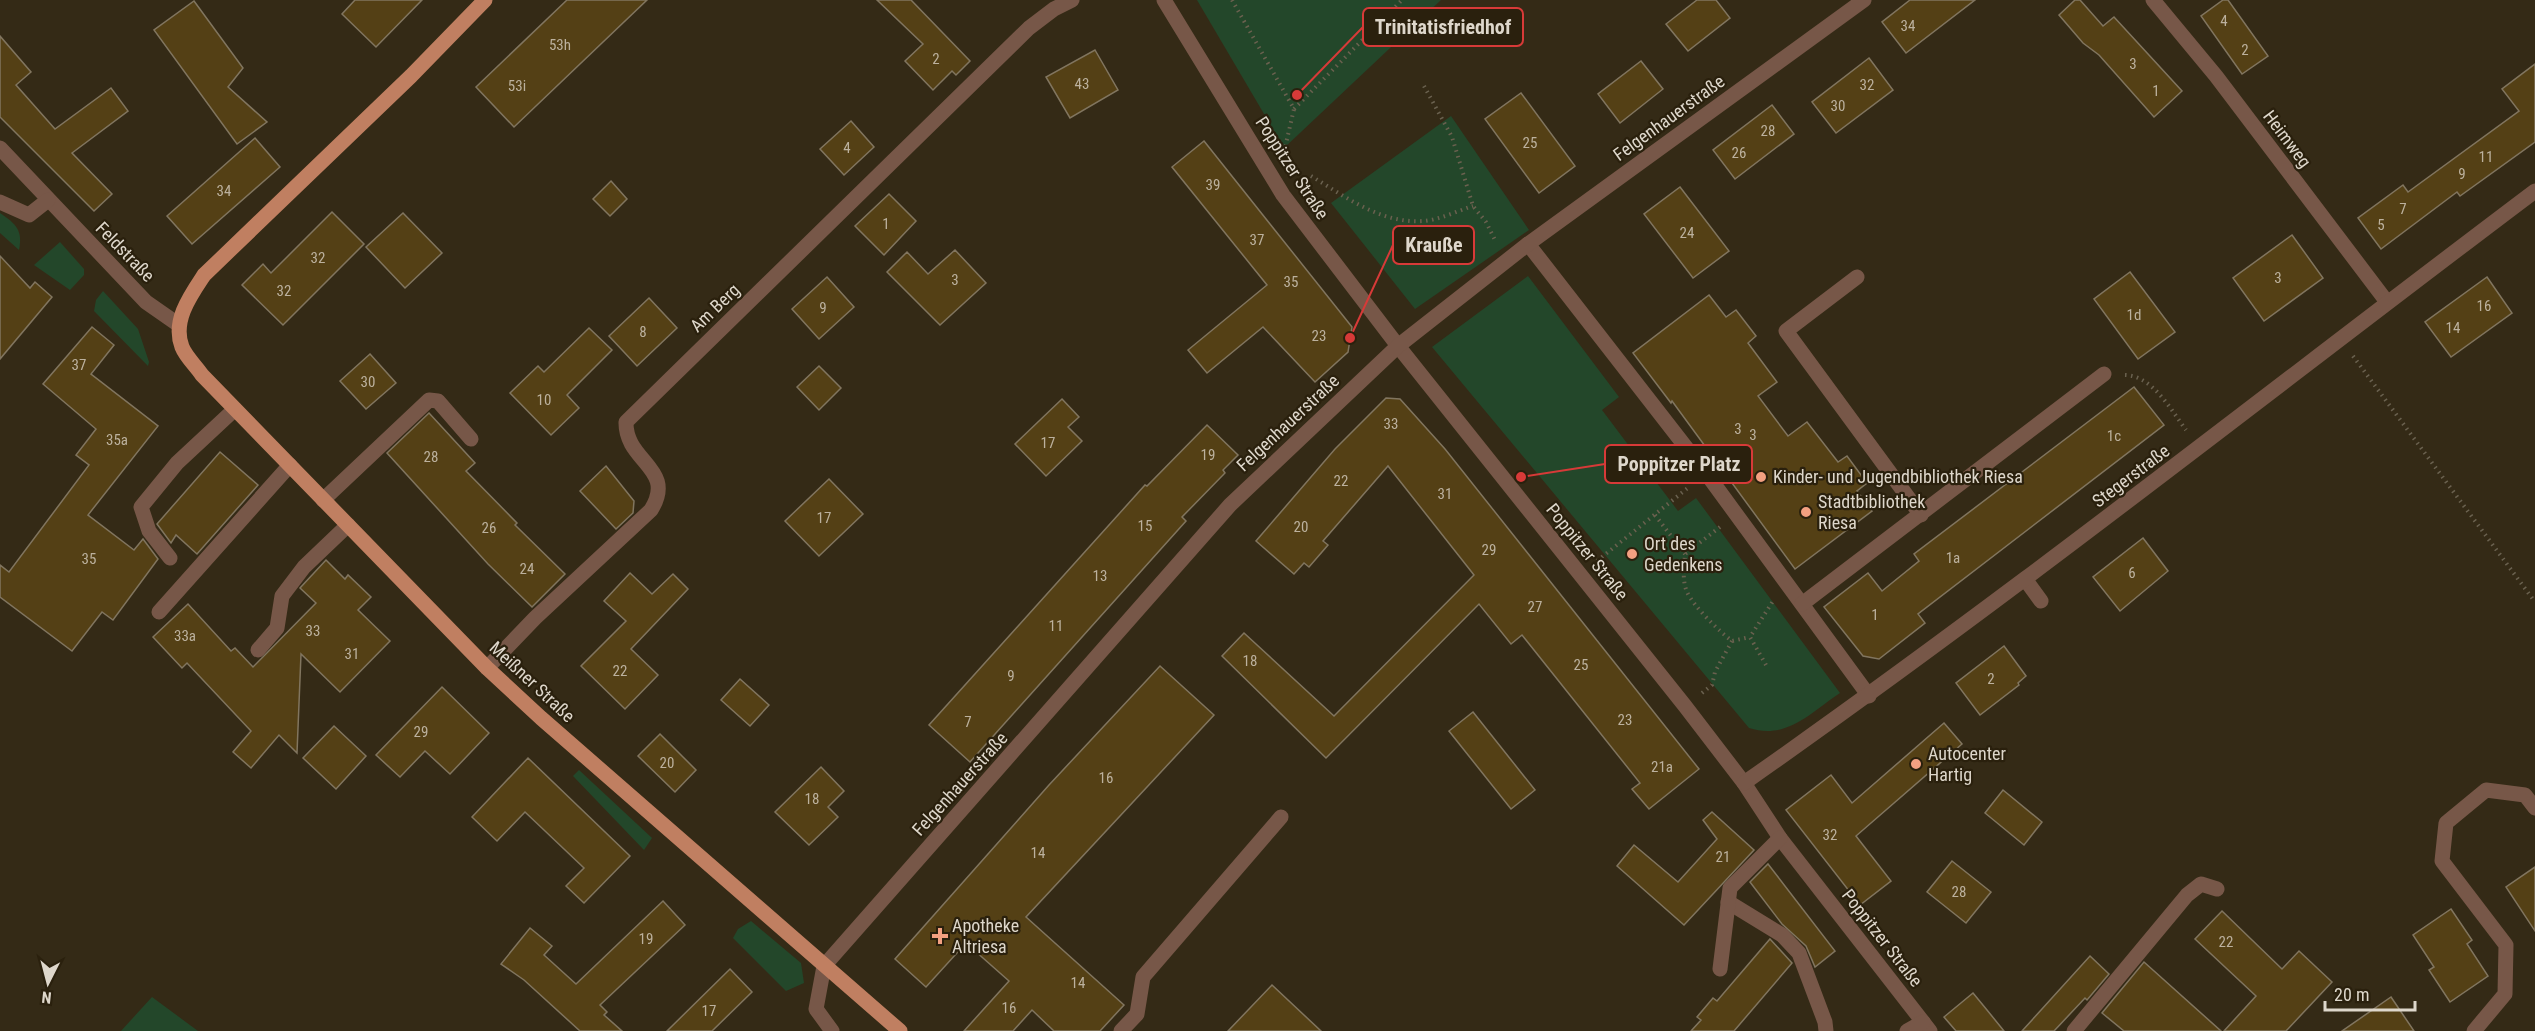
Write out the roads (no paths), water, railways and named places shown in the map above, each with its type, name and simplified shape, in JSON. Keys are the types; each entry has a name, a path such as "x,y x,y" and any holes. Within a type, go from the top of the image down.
{"main road":[{"path":"179,325 189,298 204,275 411,76 485,0"},
{"name":"Meißner Straße","path":"179,325 182,347 202,375 487,668 550,726 900,1031"}],"street":[{"name":"Am Berg","path":"487,668 535,618 651,510 657,501 660,490 657,477 626,436 626,422 1029,28 1054,9 1072,0"},
{"name":"Poppitzer Straße","path":"1164,0 1283,195 1398,346 1685,706 1744,783 1780,838 1926,1026"},
{"name":"Felgenhauerstraße","path":"824,966 1230,505 1398,346 1528,244 1864,0"},
{"name":"Heimweg","path":"2153,0 2216,76 2387,302"},
{"name":"Feldstraße","path":"0,148 146,302 179,325"},
{"name":"Stegerstraße","path":"1744,783 1869,696 2535,191"},
{"path":"0,202 29,215 48,200"},
{"path":"1528,244 1706,473 1869,696"},
{"path":"1857,277 1786,331 1921,514"},
{"path":"1802,604 2104,374"},
{"path":"323,500 429,400 438,401 471,439"},
{"path":"170,558 149,531 141,507 177,463 235,409"},
{"path":"159,612 290,465"},
{"path":"258,650 277,628 282,596 304,567 348,525"},
{"path":"2025,579 2041,601"},
{"path":"2474,1031 2505,994 2506,945 2442,861 2446,823 2486,790 2524,795 2535,808"},
{"path":"1121,1031 1137,1014 1143,977 1281,817"},
{"path":"1720,969 1731,888 1780,838"},
{"path":"2074,1031 2187,895 2201,884 2217,889"},
{"path":"1728,902 1782,934 1799,953 1822,1012 1826,1031"},
{"path":"824,966 816,1009 832,1031"},
{"path":"1907,1031 1926,1026"}],"place":[{"name":"Trinitatisfriedhof","path":"1297,95"},
{"name":"Krauße","path":"1350,338"},
{"name":"Poppitzer Platz","path":"1521,477"},
{"name":"Kinder- und Jugendbibliothek Riesa","path":"1761,477"},
{"name":"Stadtbibliothek Riesa","path":"1806,512"},
{"name":"Ort des Gedenkens","path":"1632,554"},
{"name":"Autocenter Hartig","path":"1916,764"},
{"name":"Apotheke Altriesa","path":"940,936"}]}
